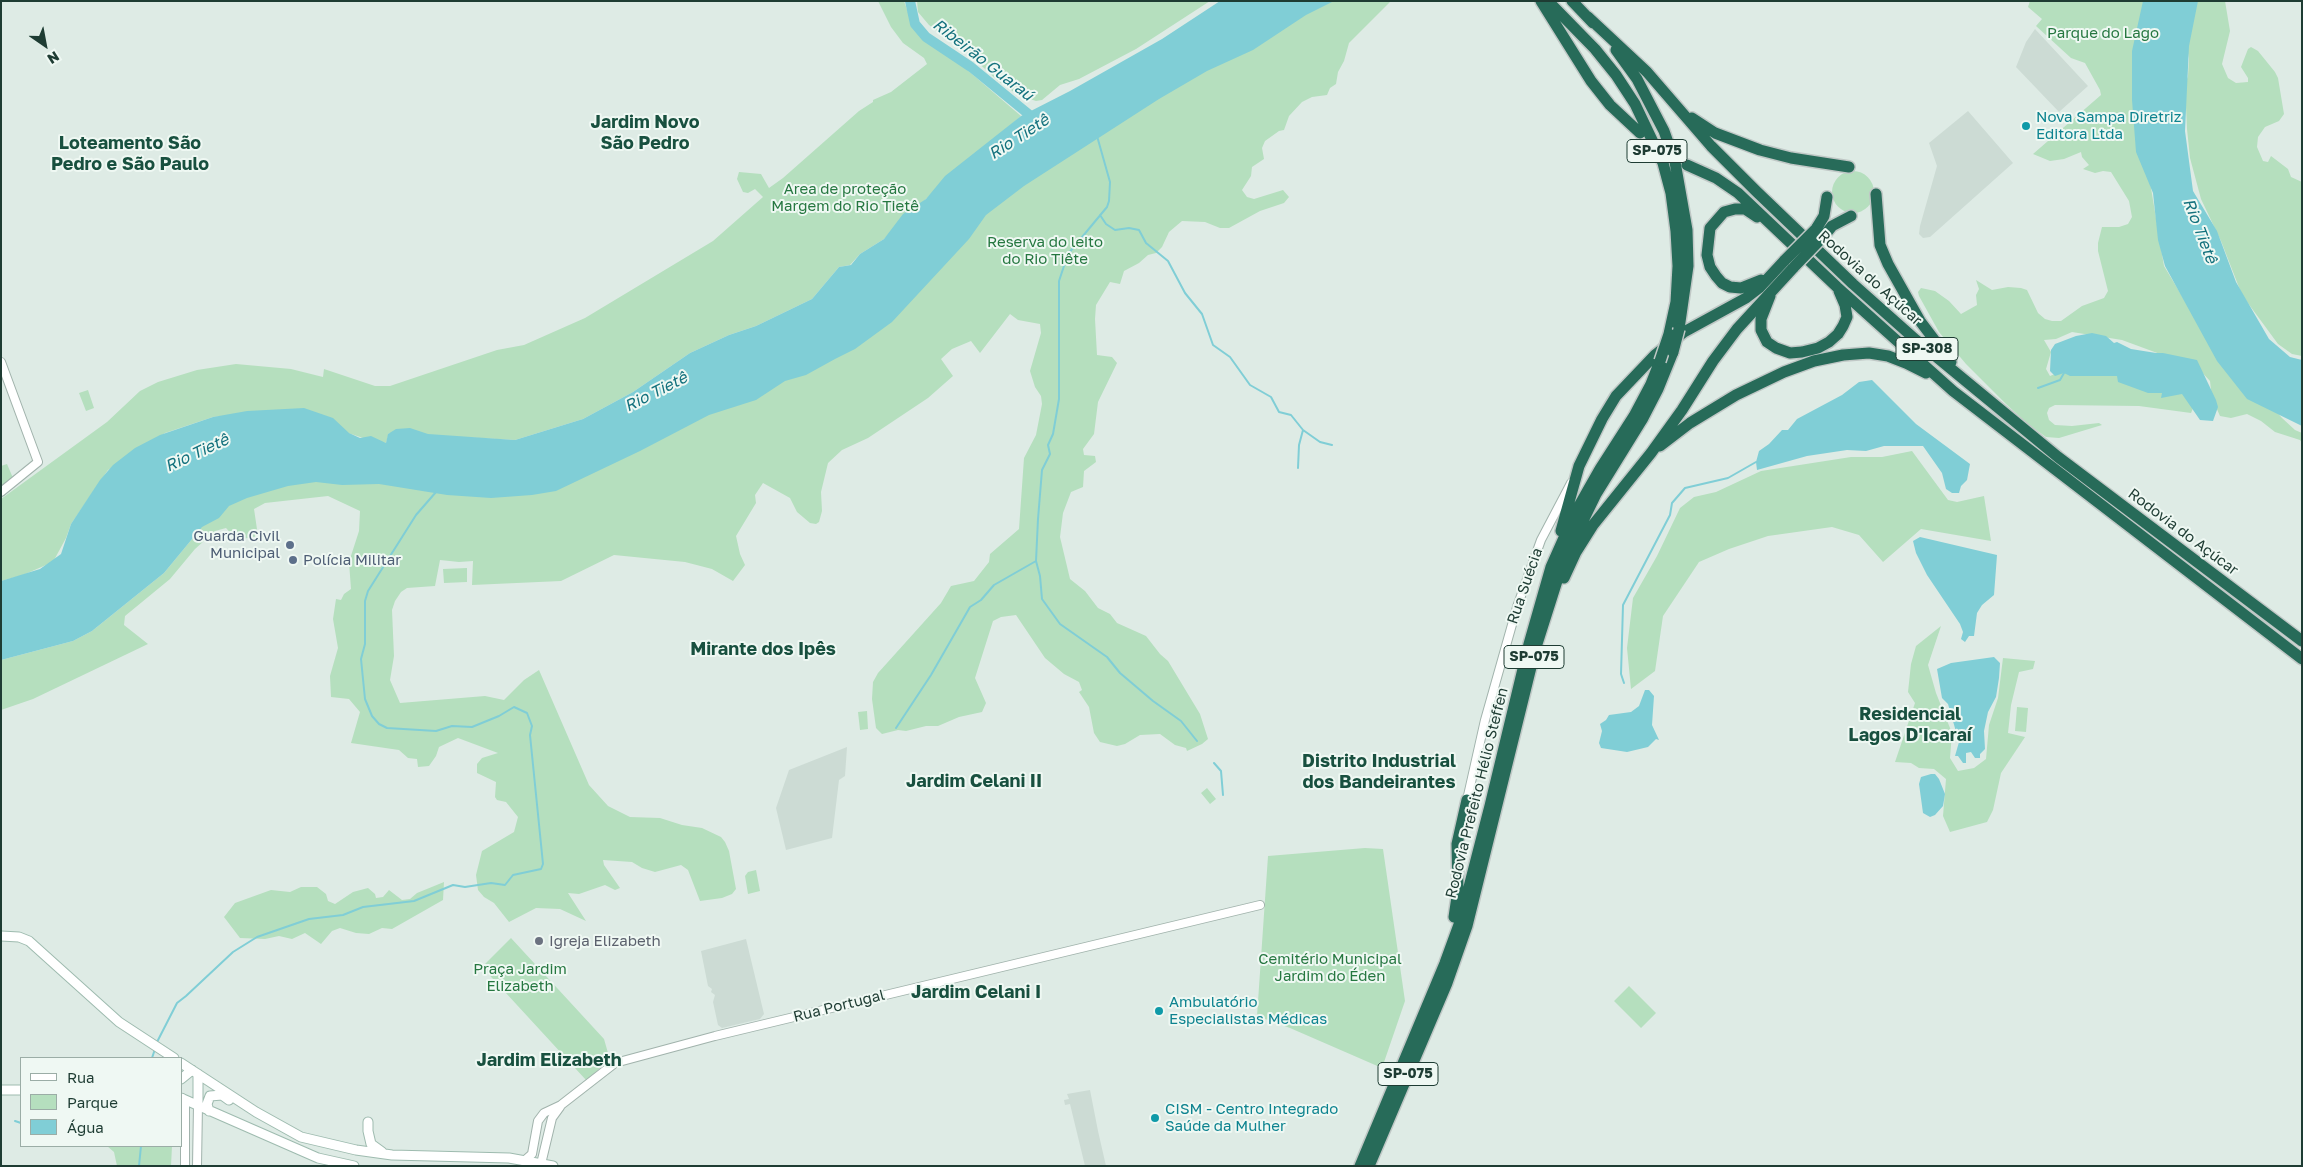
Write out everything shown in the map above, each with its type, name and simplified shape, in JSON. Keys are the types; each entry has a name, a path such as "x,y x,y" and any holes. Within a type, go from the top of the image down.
{"highway":[{"path":"1541,1 1592,81 1610,105 1640,133"},
{"name":"Rodovia Prefeito Hélio Steffen","path":"1371,1166 1382,1134 1447,982 1467,926 1544,618 1563,562 1596,494 1643,418 1658,389 1673,352 1678,266 1674,212 1663,163 1635,104 1616,75 1595,49 1548,1"},
{"name":"Rodovia Prefeito Hélio Steffen","path":"1360,1166 1445,963 1460,922 1529,644 1551,567 1575,513 1600,468 1634,416 1651,384 1674,332 1688,266 1687,230 1675,162 1664,131 1637,79 1588,17 1572,1"},
{"name":"Rodovia do Açúcar","path":"1588,17 1647,72 1680,111 1750,185 1840,272 1978,393 2058,457 2302,641"},
{"path":"1680,111 1715,134 1760,150 1791,158 1849,167"},
{"name":"Rodovia do Açúcar","path":"1687,165 1716,178 1738,193 1838,287 1954,391 2302,658"},
{"path":"1876,194 1880,245 1888,264 1934,342 1978,393"},
{"path":"1820,232 1827,197"},
{"path":"1785,238 1745,209 1735,208 1724,212 1710,228 1707,255 1710,267 1722,283 1730,287 1741,288 1754,284 1790,263"},
{"path":"1544,618 1576,552 1593,525 1651,453 1736,329 1773,288 1790,263 1820,232 1851,216"},
{"path":"1551,567 1579,466 1616,396 1655,355 1684,332 1746,298 1773,273"},
{"path":"1773,288 1761,319 1762,330 1767,342 1776,348 1790,352 1818,348 1838,334 1847,317 1845,305 1838,287"},
{"path":"1651,453 1690,423 1736,395 1784,372 1814,361 1843,354 1869,353 1888,356 1920,369 1954,391"},
{"path":"1445,963 1446,948 1457,902 1458,844 1467,800"}],"main road":[{"path":"1,936 19,937 29,941 119,1022 172,1057"},
{"path":"182,1064 256,1112"},
{"path":"182,1078 195,1072"},
{"path":"195,1072 198,1105"},
{"path":"1,1090 20,1090"},
{"path":"182,1098 191,1097 198,1090"},
{"path":"209,1110 208,1100 210,1096 215,1094 222,1095 301,1137 385,1154 492,1159"},
{"path":"182,1098 318,1158 354,1166"},
{"path":"368,1122 371,1144 385,1154"},
{"path":"465,1166 469,1161 509,1158 553,1166"}],"street":[{"path":"1,362 38,462 1,492"},
{"name":"Rua Suécia","path":"1467,800 1505,644 1526,581 1541,540 1579,466"},
{"name":"Rua Portugal","path":"524,1160 532,1154 538,1121 544,1113 560,1105 614,1063 715,1036 1260,906"},
{"path":"182,1100 185,1106 185,1166"},
{"path":"197,1166 198,1105"},
{"path":"540,1165 552,1118 560,1105"}],"shaded area":[{"path":"2035,29 2088,86 2059,112 2016,67 2026,42"},
{"path":"1968,111 2013,163 1930,237 1923,238 1919,234 1920,226 1937,166 1929,143"},
{"path":"847,747 845,776 839,780 832,838 786,850 776,808 789,770"},
{"path":"746,939 764,1014 760,1019 722,1028 718,1025 713,1002 715,995 708,986 701,951"},
{"path":"1090,1090 1106,1166 1085,1166 1070,1104 1065,1105 1064,1100 1069,1099 1067,1094"}],"green space":[{"name":"Area de proteção Margem do Rio Tietê","path":"878,1 904,1 910,18 919,33 958,62 1021,116 926,199 884,239 860,254 850,265 839,267 812,299 756,326 729,335 690,353 633,392 583,419 515,440 389,433 386,443 363,438 280,410 213,417 165,433 108,470 71,524 53,562 23,575 1,581 1,499 107,422 140,391 158,382 197,370 236,364 291,369 323,377 324,369 375,386 390,386 497,350 524,345 585,318 713,241 763,197 755,189 748,193 743,192 737,179 739,172 761,174 769,188 783,178 859,111 873,102 873,100 891,92 927,64 924,58 903,43 891,27"},
{"path":"917,1 1210,1 1136,49 1079,79 1060,85 1042,100 1036,101 1018,95 929,25 918,12"},
{"name":"Reserva do leito do Rio Tiête","path":"1309,1 1391,1 1349,43 1344,61 1338,72 1336,84 1330,88 1327,95 1312,97 1302,102 1289,116 1284,130 1279,131 1265,141 1262,148 1264,159 1252,167 1251,176 1242,190 1247,197 1254,199 1283,190 1289,197 1284,203 1260,211 1229,228 1220,228 1205,222 1182,221 1169,232 1162,247 1156,253 1148,255 1139,263 1124,271 1120,284 1110,282 1096,305 1097,355 1112,357 1117,363 1098,402 1094,434 1083,449 1084,455 1095,456 1096,462 1084,471 1083,487 1071,492 1063,513 1060,537 1070,579 1085,591 1098,608 1110,614 1117,623 1146,636 1168,661 1200,714 1208,739 1202,744 1187,751 1186,748 1175,745 1160,734 1140,735 1125,744 1117,746 1100,742 1094,733 1089,707 1079,692 1082,690 1079,682 1064,674 1045,658 1016,615 1001,617 993,621 975,678 986,703 982,712 959,717 938,726 926,726 906,731 898,730 882,734 876,728 872,699 873,682 878,673 941,603 951,586 974,581 989,562 990,554 1019,529 1024,458 1036,435 1042,404 1041,396 1035,387 1030,371 1041,333 1040,324 1018,320 1010,314 980,353 971,341 952,349 941,359 953,376 928,398 868,438 842,450 828,463 821,492 822,511 819,522 816,524 810,523 797,512 790,498 763,483 755,495 756,503 736,536 740,554 745,565 733,581 712,569 685,562 614,555 561,581 472,585 473,561 440,560 435,586 407,588 401,592 395,601 392,610 394,656 390,680 400,703 485,696 504,700 524,680 539,670 589,785 608,806 630,817 660,818 682,825 702,828 721,837 729,851 736,889 732,894 722,898 700,901 688,870 681,865 655,872 642,868 632,862 603,860 604,865 620,888 615,890 605,885 579,894 568,893 586,921 560,909 536,908 509,922 494,903 484,897 478,890 476,875 482,851 514,832 518,817 506,802 497,800 495,797 496,782 477,773 477,764 482,758 498,753 458,738 439,747 436,756 429,766 418,767 417,759 408,758 399,750 351,743 360,712 349,699 331,697 330,676 338,648 333,619 336,599 341,600 344,594 351,589 349,562 359,531 360,511 328,496 265,503 254,509 258,536 237,540 226,528 215,531 195,549 170,579 125,616 124,625 148,644 33,699 1,710 1,660 73,641 92,631 164,573 197,533 192,526 278,478 481,488 981,211"},
{"name":"Parque do Lago","path":"2030,1 2143,1 2148,170 2164,266 2194,316 2282,418 2295,430 2302,433 2302,443 2300,440 2275,432 2261,421 2247,414 2231,418 2220,416 2212,398 2210,381 2198,368 2122,340 2072,332 2056,339 2044,340 2051,352 2046,369 2050,376 2057,373 2099,371 2185,393 2194,406 2191,413 2139,406 2055,405 2049,408 2047,413 2049,420 2055,425 2072,426 2099,423 2102,425 2059,438 2046,437 2029,425 2006,404 1966,364 1939,332 1919,296 1918,292 1921,288 1935,291 1949,301 1961,314 1977,305 1976,295 1979,289 1976,280 1992,290 2008,287 2021,288 2027,290 2038,313 2045,319 2052,321 2061,321 2082,306 2104,298 2108,291 2098,251 2102,227 2119,227 2128,224 2132,217 2129,201 2111,172 2095,173 2083,169 2089,165 2082,157 2081,152 2064,159 2050,161 2033,154 2101,95 2085,63 2071,58 2036,26 2042,19 2028,7"},
{"path":"2194,1 2225,1 2230,31 2222,64 2228,78 2236,83 2248,82 2248,78 2241,67 2248,49 2251,47 2258,51 2278,78 2284,114 2279,121 2265,127 2258,137 2257,147 2263,161 2268,162 2271,156 2288,169 2291,177 2302,182 2302,356 2292,354 2278,344 2242,295 2221,241 2201,199 2190,158 2185,85 2188,76 2189,59 2186,39"},
{"path":"1857,171 1865,174 1871,180 1874,192 1871,204 1865,210 1849,213 1841,210 1835,204 1832,188 1835,180 1841,174"},
{"path":"88,390 94,408 86,411 79,393"},
{"path":"1912,451 1948,500 1957,502 1984,496 1991,541 1921,529 1883,562 1859,535 1832,527 1768,536 1729,549 1699,562 1663,616 1655,671 1631,689 1627,648 1633,598 1657,556 1680,508 1694,497 1716,492 1761,471 1851,457 1882,457"},
{"path":"7,464 13,478 1,487 1,466"},
{"path":"467,568 467,582 444,583 443,569"},
{"path":"1941,626 1928,665 1936,693 1952,733 1950,758 1958,771 1974,768 1986,759 1989,725 1998,698 2003,658 2035,661 2033,669 2019,672 2011,705 2008,733 2025,737 2001,773 1993,810 1987,822 1950,832 1943,816 1946,779 1934,769 1919,768 1911,763 1895,762 1915,703 1908,692 1911,664 1916,646"},
{"path":"2017,707 2028,708 2026,732 2015,731"},
{"path":"867,711 868,729 860,730 858,712"},
{"path":"1207,788 1216,799 1210,804 1201,793"},
{"name":"Cemitério Municipal Jardim do Éden","path":"1365,848 1383,849 1405,1001 1382,1068 1290,1028 1257,1016 1268,856"},
{"path":"756,870 760,891 748,894 745,876 748,872"},
{"path":"444,882 443,900 392,929 382,928 369,934 356,933 340,928 332,931 321,944 305,933 292,939 279,936 265,939 240,938 224,917 235,903 271,890 290,892 301,887 317,887 326,894 328,901 335,904 353,892 368,888 375,894 376,898 383,897 389,890 402,900 410,899 417,893"},
{"name":"Praça Jardim Elizabeth","path":"511,938 604,1039 610,1060 586,1080 482,967"},
{"path":"1629,986 1656,1013 1641,1028 1614,1001"},
{"path":"108,1147 172,1147 171,1166 117,1166 114,1152"}],"water":[{"name":"Rio Tietê","path":"1220,1 1334,1 1306,15 1253,50 1207,71 1159,99 1024,186 986,215 969,239 892,322 855,349 806,375 785,381 756,400 709,415 640,451 556,491 491,498 447,495 379,484 342,485 316,482 288,486 247,498 229,506 219,518 202,527 164,573 92,631 73,641 1,660 1,581 40,569 61,554 71,524 100,480 113,465 135,448 160,435 213,417 247,411 304,408 333,418 349,433 360,438 371,436 386,443 388,434 396,429 410,428 428,434 515,440 583,419 633,392 690,353 729,335 756,326 812,299 839,267 851,265 860,254 884,239 903,214 926,199 945,176 1021,116 1070,91 1162,39"},
{"name":"Rio Tietê","path":"2143,1 2198,1 2189,46 2185,131 2193,191 2217,231 2236,282 2269,339 2290,357 2302,360 2302,426 2247,399 2217,361 2165,266 2158,240 2153,193 2136,152 2132,100 2132,51"},
{"path":"2092,333 2106,336 2114,343 2117,342 2131,349 2197,360 2218,407 2213,421 2200,420 2182,394 2161,398 2162,393 2148,393 2118,382 2117,376 2070,376 2064,373 2055,376 2050,371 2051,350 2055,344 2076,336"},
{"path":"1872,380 1916,424 1970,464 1967,480 1961,486 1959,493 1952,493 1946,489 1942,473 1923,446 1884,446 1866,451 1847,450 1807,456 1757,470 1756,462 1759,451 1769,444 1782,430 1788,430 1797,419 1842,395 1859,382"},
{"path":"1920,537 1997,555 1994,595 1982,605 1977,613 1974,636 1969,636 1965,642 1961,639 1963,632 1960,624 1927,575 1916,553 1913,541"},
{"path":"1994,657 2000,663 1999,678 1996,697 1988,712 1984,731 1985,749 1980,754 1980,758 1975,758 1971,752 1966,753 1966,763 1963,763 1958,756 1955,756 1959,742 1948,704 1942,698 1937,669 1951,663"},
{"path":"1645,690 1649,690 1654,696 1652,725 1659,740 1656,739 1648,747 1627,752 1601,748 1599,743 1602,731 1600,724 1609,715 1631,712 1639,706"},
{"path":"1935,774 1939,779 1945,794 1943,806 1935,815 1930,817 1923,813 1919,784 1921,777"}],"waterway":[{"name":"Ribeirão Guaraú","path":"910,1 915,24 926,37 971,67 1037,121"},
{"path":"1097,136 1110,182 1109,201 1107,207 1068,254 1059,281 1059,399 1053,434 1048,445 1050,454 1042,470 1038,519 1036,561 1040,576 1042,599 1060,624 1107,657 1120,673 1153,701 1181,721 1197,741"},
{"path":"1100,215 1106,224 1115,230 1129,228 1139,230 1146,243 1168,261 1185,293 1202,314 1213,345 1230,357 1250,385 1271,397 1279,412 1291,415 1303,430 1299,445 1298,468"},
{"path":"2038,388 2060,380 2064,373"},
{"path":"1303,430 1320,442 1332,445"},
{"path":"1624,683 1621,674 1623,605 1670,515 1672,503 1685,488 1728,478 1756,462"},
{"path":"156,1044 177,1003 233,952 257,937 309,919 343,915 363,907 414,901 453,885 465,887 491,883 505,885 513,875 541,869 543,864 530,735 532,726 527,713 514,707 499,716 472,727 452,726 436,731 387,728 379,724 372,716 365,699 361,659 365,644 365,601 368,591 416,515 436,492"},
{"path":"896,728 931,675 970,607 981,600 994,585 1036,561"},
{"path":"1214,763 1221,771 1223,795"},
{"path":"152,1057 155,1049"},
{"path":"15,1121 20,1123"},
{"path":"139,1166 141,1147"}],"place":[{"name":"Nova Sampa Diretriz Editora Ltda","path":"2026,126"},
{"name":"Guarda Civil Municipal","path":"290,545"},
{"name":"Polícia Militar","path":"293,560"},
{"name":"Igreja Elizabeth","path":"539,941"},
{"name":"Ambulatório Especialistas Médicas","path":"1159,1011"},
{"name":"CISM - Centro Integrado Saúde da Mulher","path":"1155,1118"}],"district":[{"name":"Jardim Novo São Pedro","path":"645,132"},
{"name":"Loteamento São Pedro e São Paulo","path":"130,153"},
{"name":"Mirante dos Ipês","path":"763,649"},
{"name":"Residencial Lagos D'Icaraí","path":"1910,724"},
{"name":"Distrito Industrial dos Bandeirantes","path":"1379,771"},
{"name":"Jardim Celani II","path":"974,781"},
{"name":"Jardim Celani I","path":"976,992"},
{"name":"Jardim Elizabeth","path":"549,1060"}]}
